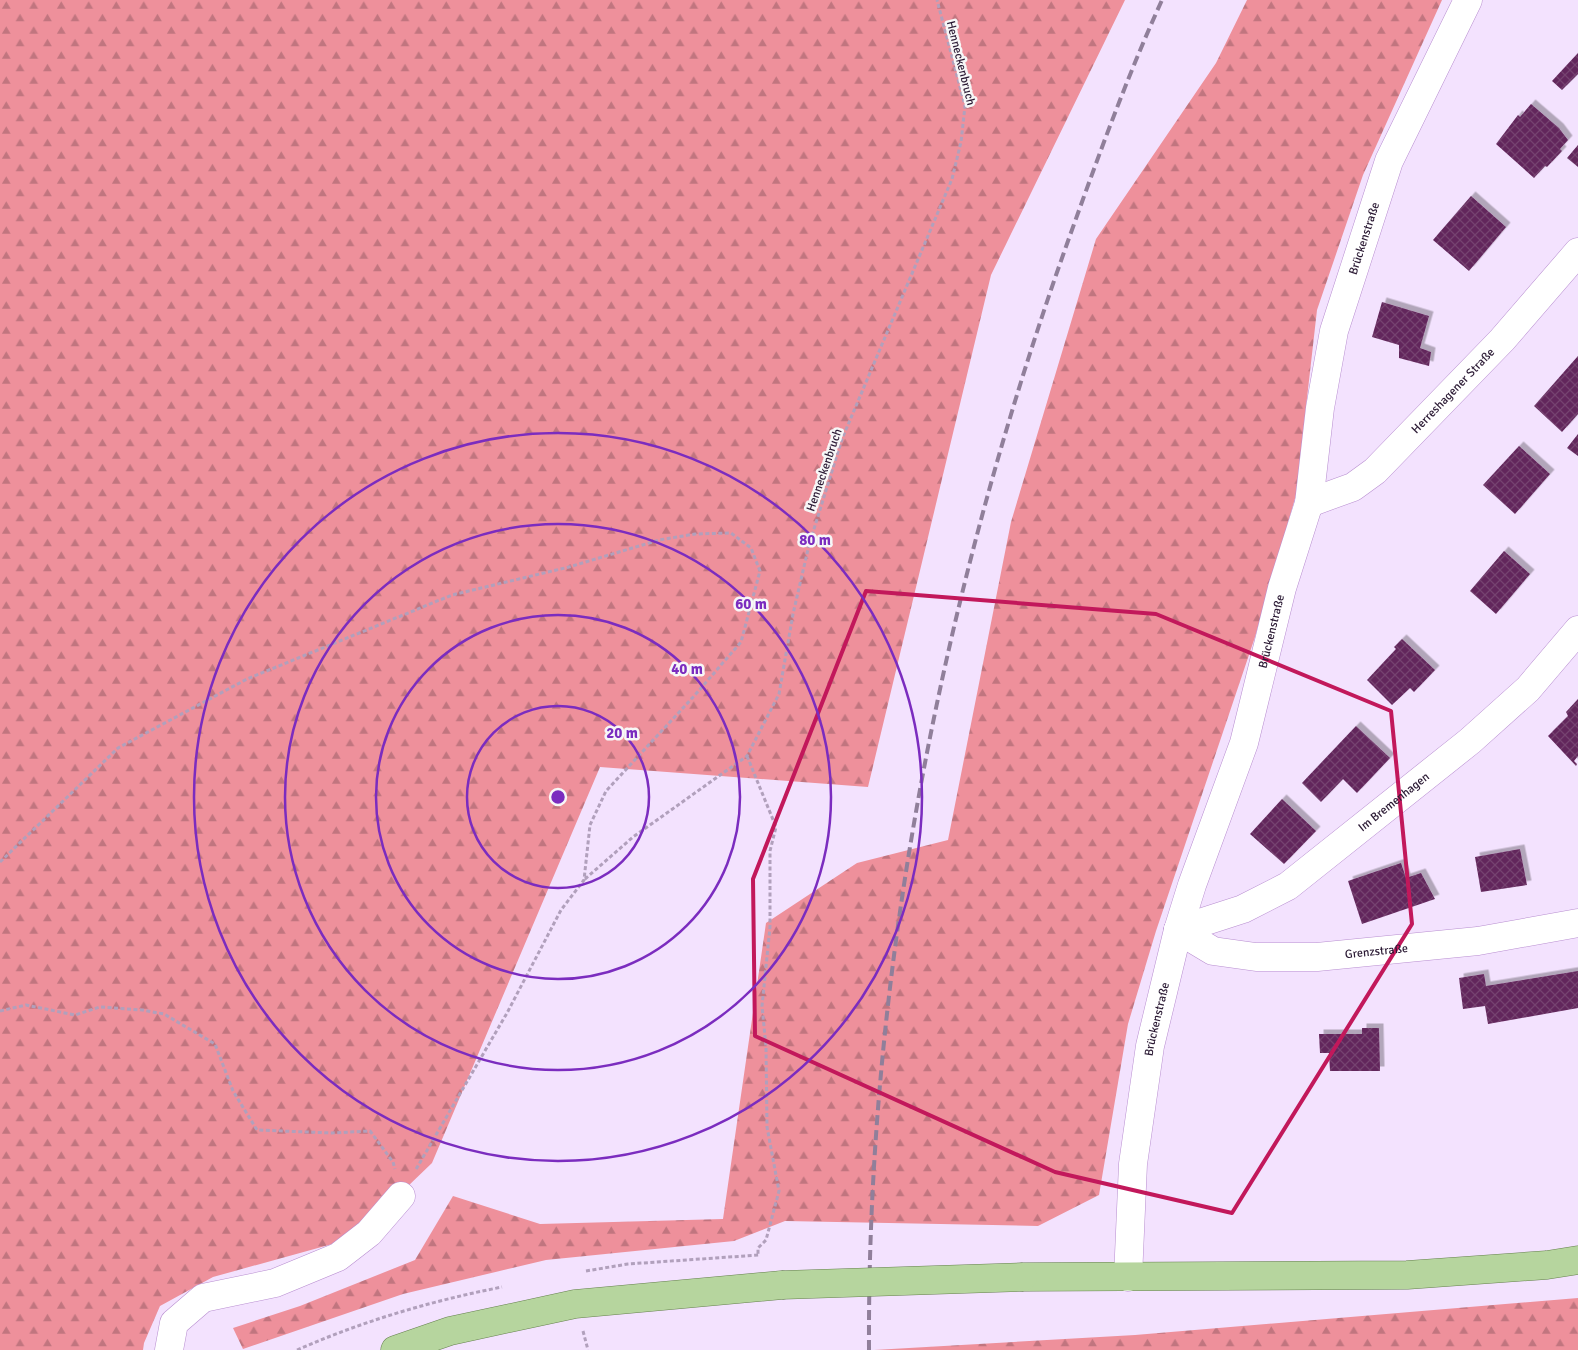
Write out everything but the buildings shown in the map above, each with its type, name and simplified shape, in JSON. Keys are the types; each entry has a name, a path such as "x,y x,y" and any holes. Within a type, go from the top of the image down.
{"main road":[{"path":"395,1350 450,1331 575,1304 782,1285 1023,1277 1407,1275 1547,1265 1578,1260"}],"street":[{"name":"Brückenstraße","path":"1128,1277 1133,1164 1150,1046 1178,930 1192,885 1244,743 1282,588 1309,503 1320,408 1332,340 1374,203 1389,161 1468,0"},
{"name":"Herreshagener Straße","path":"1309,503 1353,486 1375,471 1502,340 1578,252"},
{"name":"Im Bremenhagen","path":"1178,930 1243,909 1288,886 1470,741 1528,689 1578,630"},
{"name":"Grenzstraße","path":"1178,930 1213,951 1256,957 1316,957 1478,941 1578,923"},
{"path":"169,1350 174,1324 204,1298 275,1283 338,1257 370,1233 401,1196"}],"path":[{"name":"Henneckenbruch","path":"401,1196 507,1013 561,910 584,880 633,837 747,756 778,694 792,614 808,545 842,439 952,178 962,142 965,106 937,0"},
{"path":"0,862 118,748 247,679 452,595 569,567 659,540 695,534 731,533 751,548 760,571 740,642 696,695 606,790 590,825 584,880"},
{"path":"747,756 776,827 770,851 770,927 762,1006 766,1047 767,1127 779,1191 766,1240 758,1248 758,1255"},
{"path":"0,1011 26,1005 75,1016 100,1007 142,1010 164,1014 215,1044 234,1091 257,1130 332,1133 370,1131 393,1162 401,1196"}],"highlighted area":[{"path":"866,591 1156,614 1391,711 1412,924 1232,1213 1055,1172 755,1036 753,879"}],"green space":[{"path":"0,0 1125,0 991,275 868,787 600,767 432,1163 354,1238 213,1277 160,1306 144,1343 143,1350 0,1350"},
{"path":"1247,0 1442,0 1363,175 1317,310 1296,495 1255,637 1156,931 1128,1024 1099,1195 1038,1226 785,1221 734,1241 546,1260 403,1294 243,1349 233,1328 300,1306 415,1260 453,1196 540,1224 723,1219 766,923 857,863 948,840 1011,522 1096,239 1216,63"},
{"path":"1578,1298 1578,1350 874,1350 1135,1335"}],"railway":[{"path":"869,1350 872,1209 882,1067 898,927 920,787 949,648 983,511 1023,375 1101,150 1162,0"}]}
